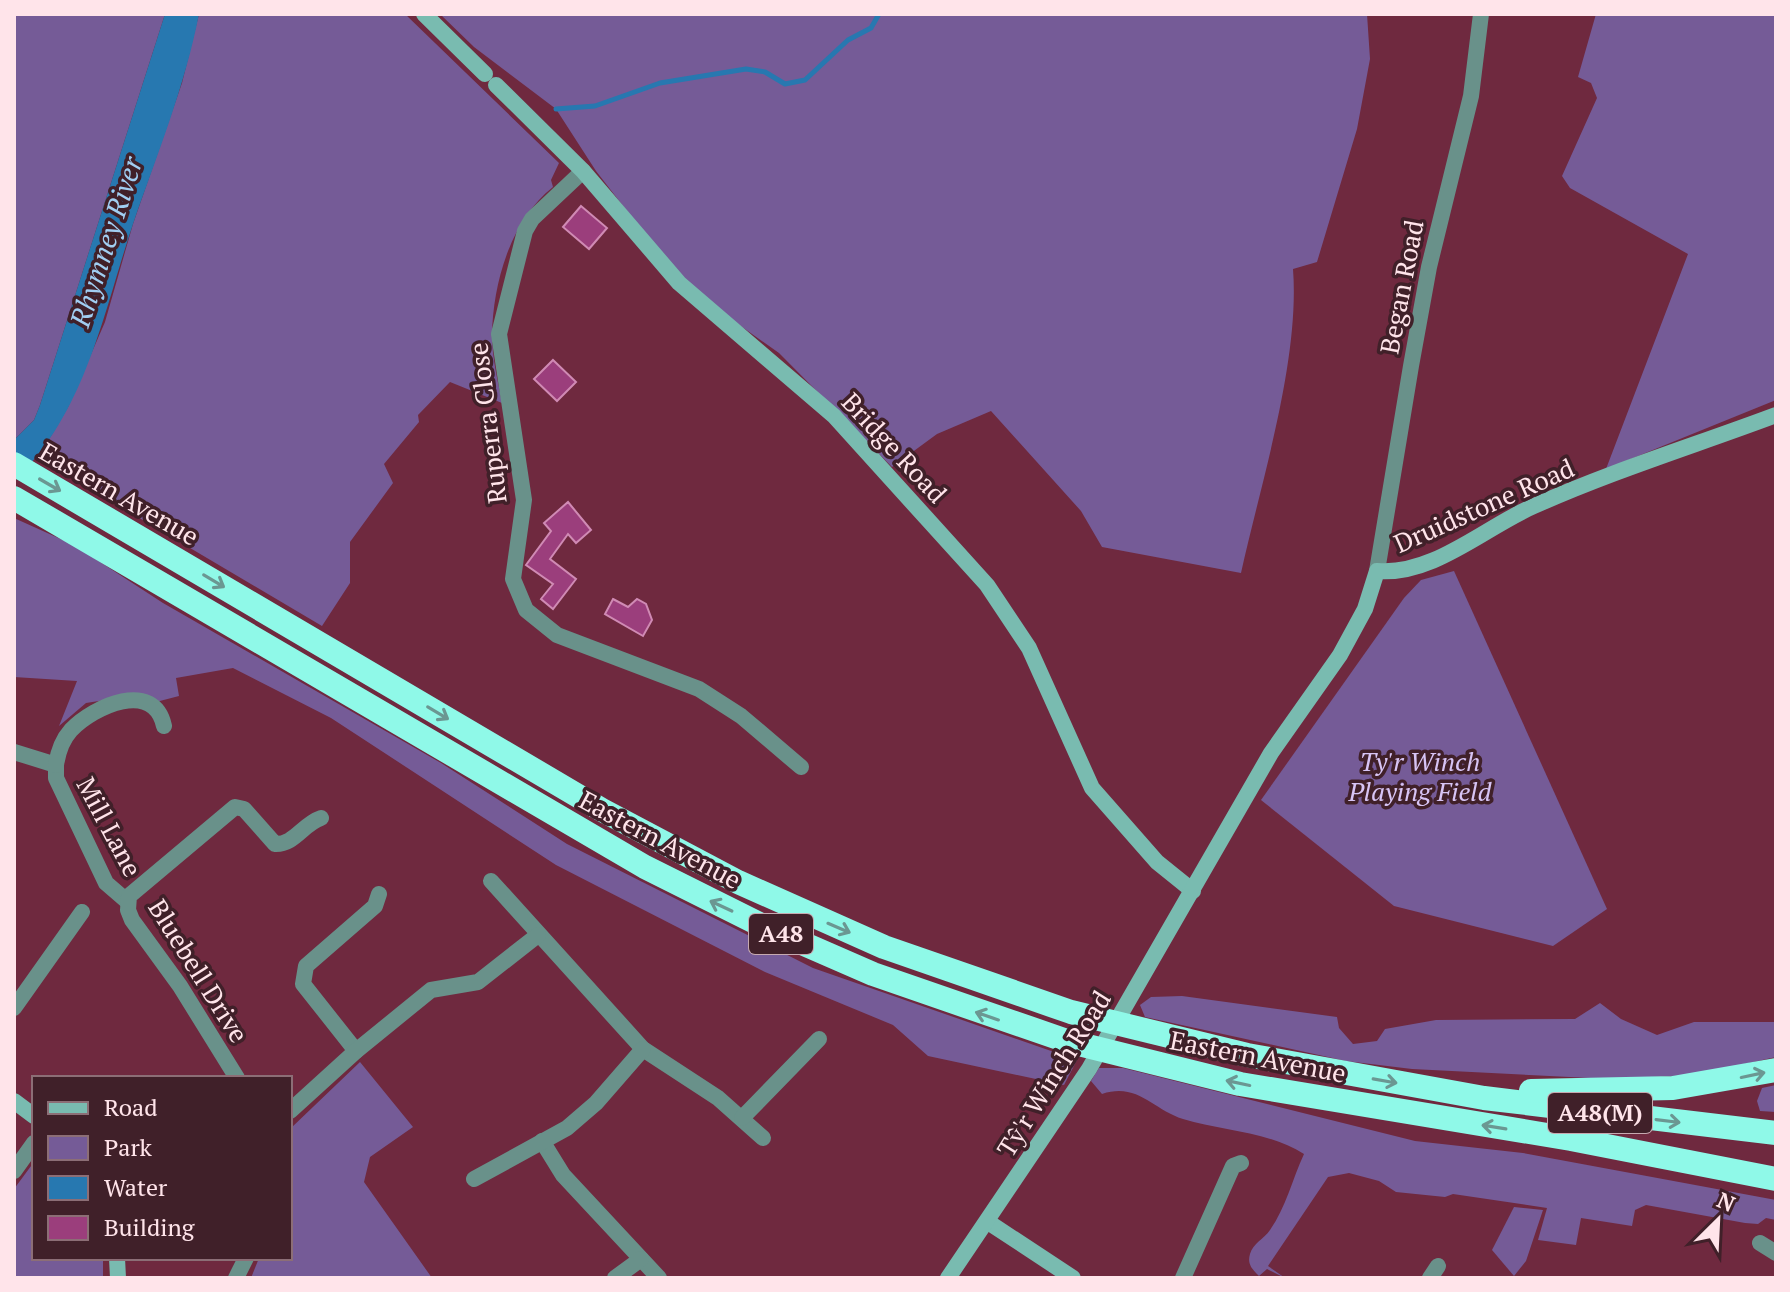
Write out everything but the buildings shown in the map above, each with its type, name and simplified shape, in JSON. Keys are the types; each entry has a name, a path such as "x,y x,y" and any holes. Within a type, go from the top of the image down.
{"highway":[{"name":"Eastern Avenue","path":"14,464 602,810 738,882 830,925 941,969 1071,1012 1247,1055 1424,1088"},
{"name":"Eastern Avenue","path":"14,498 645,867 763,926 873,974 998,1020 1147,1063 1337,1102 1571,1139"},
{"name":"A48","path":"1424,1088 1628,1091 1704,1084 1776,1070"},
{"name":"A48(M)","path":"1424,1088 1578,1111 1776,1133"},
{"name":"A48","path":"1571,1139 1776,1179"},
{"name":"A48(M)","path":"1571,1139 1776,1161"}],"main road":[{"name":"Bridge Road","path":"424,14 583,171 679,283 834,416 987,585 1029,648 1092,788 1157,862 1193,891"},
{"name":"Druidstone Road","path":"1193,891 1271,753 1340,655 1365,609 1377,571 1394,573 1421,565 1534,506 1776,415"},
{"name":"Tŷ'r Winch Road","path":"948,1278 1089,1069 1193,891"},
{"path":"14,1101 32,1114"},
{"path":"988,1222 1073,1278"}],"street":[{"name":"Began Road","path":"1377,571 1416,338 1471,96 1481,14"},
{"name":"Ruperra Close","path":"583,171 532,219 520,242 502,315 500,353 524,500 513,561 516,594 540,624 557,635 680,680 722,702 801,767"},
{"path":"56,765 58,753 72,729 120,701 141,700 154,704 161,712 164,726"},
{"name":"Mill Lane","path":"14,752 56,765 56,778 106,883 128,902"},
{"name":"Bluebell Drive","path":"236,1076 180,986 132,920 128,902 136,888 226,811 244,809 275,844 288,842 311,821 321,818"},
{"path":"491,881 643,1049 698,1084 763,1138"},
{"path":"356,1051 303,984 302,975 306,966 375,906 379,894"},
{"path":"14,1008 82,912"},
{"path":"292,1109 356,1051 431,990 478,982 538,935"},
{"path":"742,1118 819,1039"},
{"path":"474,1179 581,1118 643,1049"},
{"path":"542,1141 563,1175 659,1278"},
{"path":"14,1171 32,1146"},
{"path":"1183,1278 1233,1166 1241,1163"},
{"path":"1760,1243 1776,1253"},
{"path":"615,1278 641,1259"},
{"path":"236,1278 245,1260"}],"green space":[{"path":"14,14 165,14 40,405 34,420 14,440"},
{"path":"199,14 405,14 559,163 551,180 553,187 538,201 516,234 496,294 492,335 502,403 450,382 418,415 419,422 384,464 393,483 350,542 350,583 322,626 38,458 68,407 105,322 133,224 182,83"},
{"path":"440,14 1367,14 1370,59 1357,129 1317,262 1293,269 1294,305 1285,382 1241,573 1102,547 1081,511 991,411 937,434 892,467 779,353 714,307 672,269 596,171 556,109 474,47"},
{"path":"1596,14 1776,14 1776,400 1606,469 1688,254 1570,188 1562,176 1597,98 1591,83 1578,77"},
{"path":"14,518 74,545 163,603 441,763 567,844 813,968 1077,1060 1064,1085 928,1056 893,1025 765,972 556,865 331,718 233,668 176,678 179,696 156,702 131,696 86,703 59,726 77,681 14,677"},
{"name":"Ty'r Winch Playing Field","path":"1454,571 1607,909 1553,946 1394,906 1261,800 1404,598 1421,580"},
{"path":"1182,996 1337,1017 1339,1028 1353,1044 1377,1041 1385,1029 1436,1020 1575,1019 1600,1003 1621,1019 1657,1035 1694,1022 1776,1022 1776,1057 1694,1075 1610,1079 1412,1069 1346,1061 1145,1017 1140,1005 1151,997"},
{"path":"360,1062 413,1127 370,1157 364,1182 432,1278 251,1278 258,1260 292,1260 292,1127"},
{"path":"1099,1068 1123,1068 1415,1141 1523,1153 1776,1200 1776,1220 1766,1218 1758,1224 1745,1223 1646,1205 1635,1210 1632,1226 1581,1218 1576,1245 1538,1240 1547,1208 1453,1194 1445,1197 1396,1192 1379,1181 1349,1173 1328,1177 1268,1266 1285,1278 1267,1269 1259,1276 1251,1266 1250,1254 1276,1221 1304,1154 1260,1136 1183,1119 1136,1094 1115,1091 1102,1094 1091,1081"},
{"path":"1776,1085 1776,1112 1760,1111 1757,1101 1762,1088"},
{"path":"32,1165 32,1260 103,1260 103,1278 14,1278 14,1189"},
{"path":"1514,1207 1543,1210 1526,1261 1514,1276 1492,1250"}],"water":[{"name":"Rhymney River","path":"165,14 199,14 178,94 89,360 59,425 39,454 14,481 14,440 34,420 40,405"}],"waterway":[{"path":"556,109 595,106 660,83 746,69 765,72 785,84 805,80 848,40 871,28 879,14"}]}
